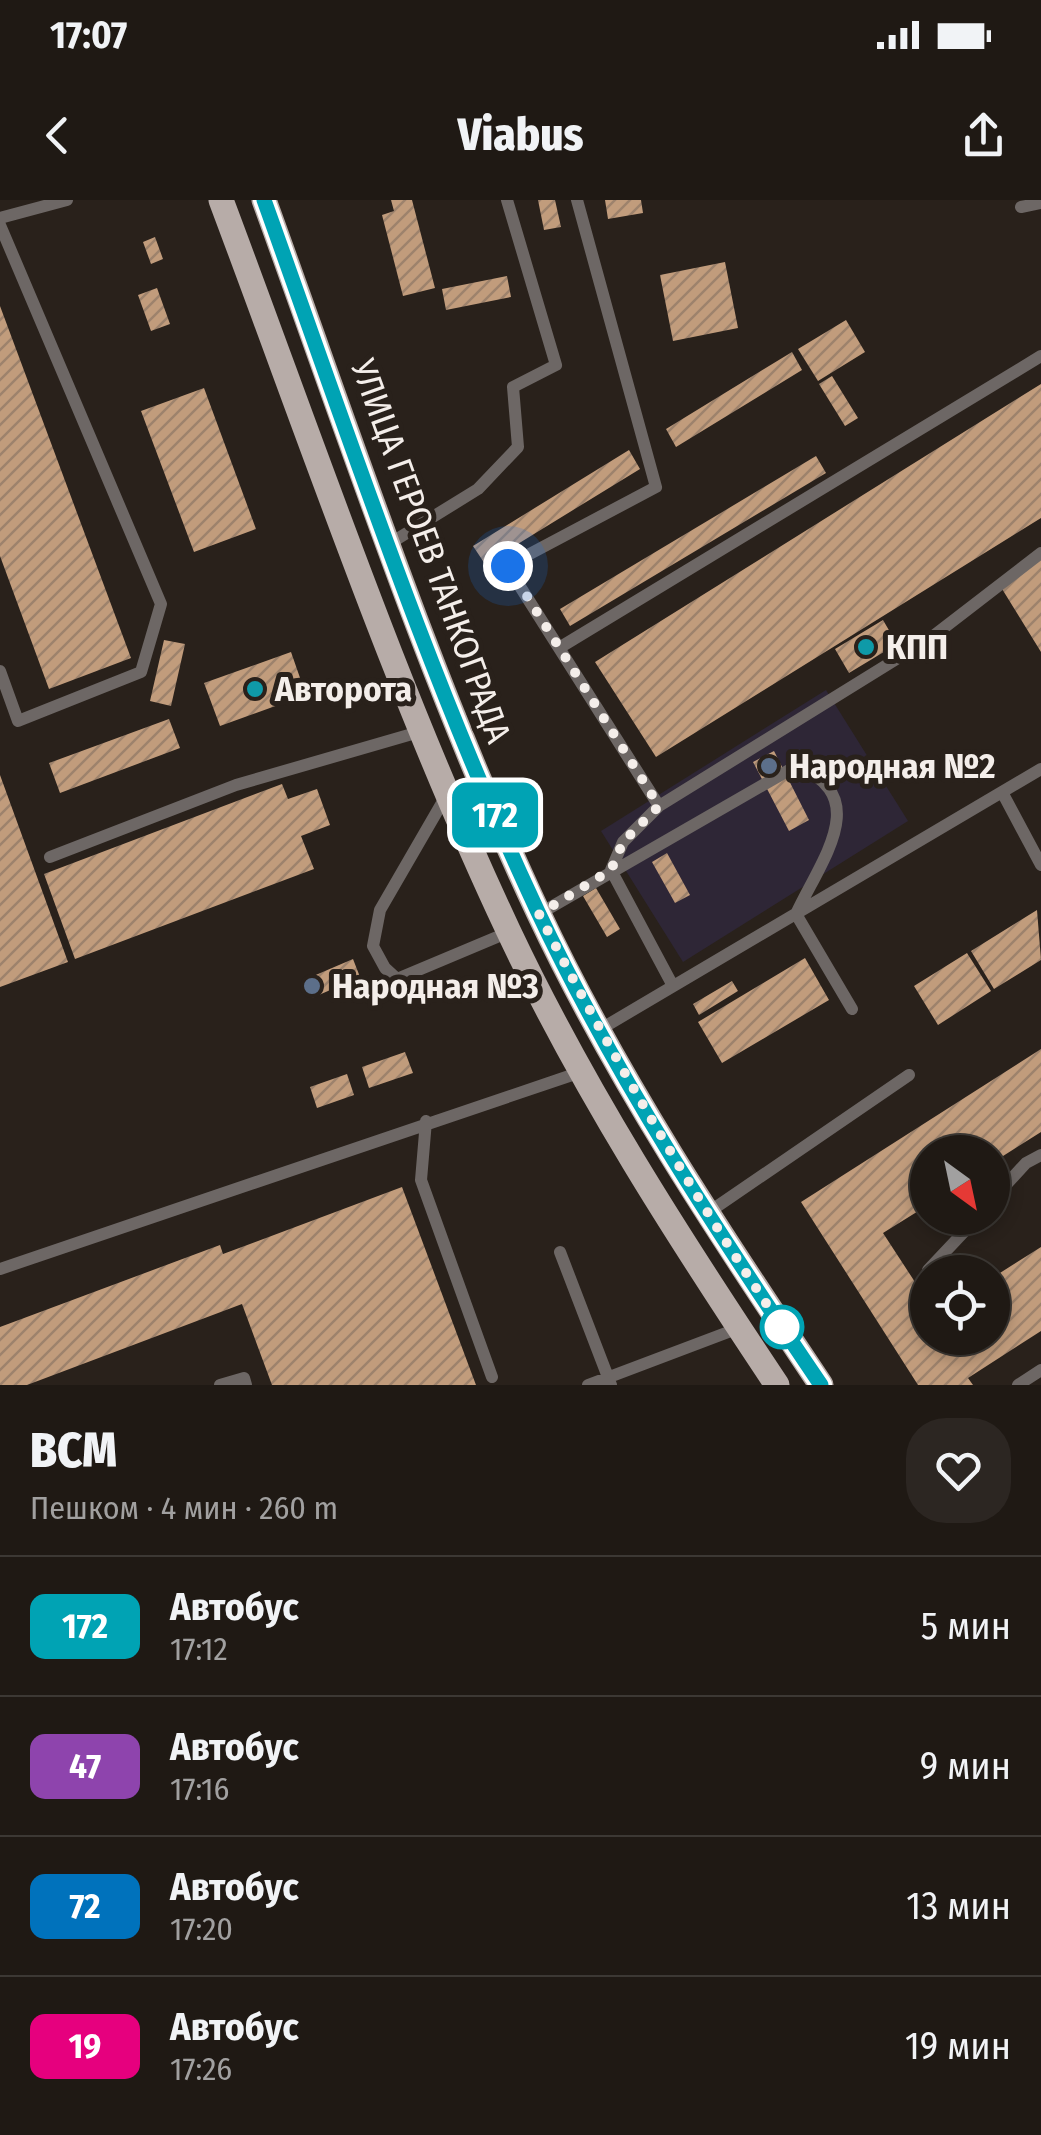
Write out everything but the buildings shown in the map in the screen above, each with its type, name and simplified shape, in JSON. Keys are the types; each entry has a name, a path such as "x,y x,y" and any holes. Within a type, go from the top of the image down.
{"main road":[{"name":"УЛИЦА ГЕРОЕВ ТАНКОГРАДА","path":"222,200 420,732 509,932 581,1072 673,1230 777,1385"},
{"name":"УЛИЦА ГЕРОЕВ ТАНКОГРАДА","path":"264,200 463,743 539,914 599,1030 706,1214 821,1385"}],"lane":[{"path":"0,671 18,721 141,672 160,604 0,221 67,200"},
{"path":"389,544 478,489 518,448 513,388 556,365 507,200"},
{"path":"578,200 656,487 508,566 659,806"},
{"path":"1020,207 1041,203"},
{"path":"560,648 1041,356"},
{"path":"611,870 623,842 659,806 932,637 1041,554"},
{"path":"50,857 236,786 420,732"},
{"path":"539,914 796,766 824,776 838,800 836,829 796,914"},
{"path":"599,1030 1041,769"},
{"path":"1002,792 1041,866"},
{"path":"447,794 380,910 373,946 397,979 509,932"},
{"path":"611,870 672,986"},
{"path":"796,914 852,1009"},
{"path":"0,1268 426,1121 581,1072"},
{"path":"706,1214 908,1075"},
{"path":"426,1121 421,1180 492,1377"},
{"path":"1010,1180 1041,1154"},
{"path":"942,1255 961,1235"},
{"path":"560,1252 609,1381"},
{"path":"588,1385 609,1381 739,1328"},
{"path":"1018,1385 1041,1370"},
{"path":"220,1385 244,1378 246,1385"}],"shaded area":[{"path":"826,690 908,821 683,962 601,831"}],"bus line":[{"name":"172","path":"264,200 463,743 539,914 599,1030 706,1214 821,1385"}],"place":[{"name":"КПП","path":"866,647"},
{"name":"Авторота","path":"255,689"},
{"name":"Народная №2","path":"769,766"},
{"name":"Народная №3","path":"312,986"}],"route":[{"path":"508,566 659,806 623,842 611,870 539,914 599,1030 706,1214 782,1327"}]}
